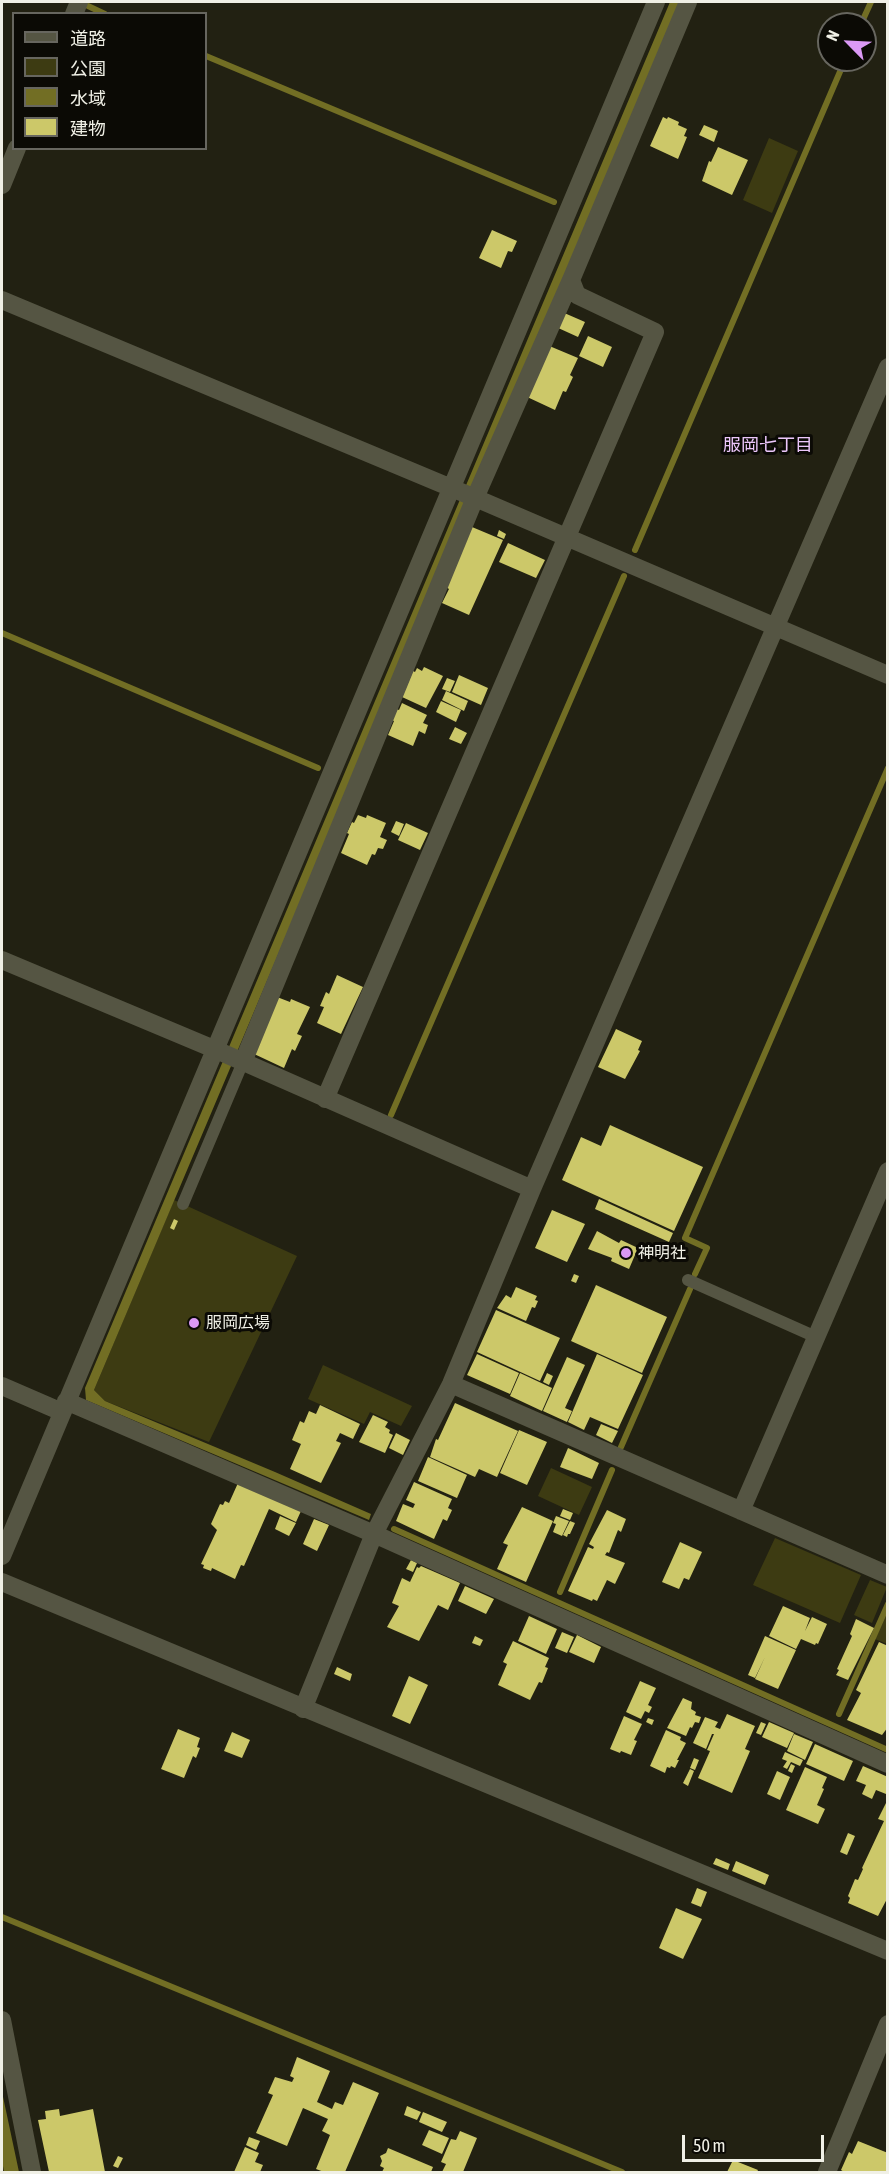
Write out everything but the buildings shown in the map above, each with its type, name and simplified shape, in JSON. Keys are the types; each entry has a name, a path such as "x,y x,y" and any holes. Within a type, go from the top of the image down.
{"street":[{"path":"2,1556 656,2"},
{"path":"243,1062 474,498 571,280 688,2"},
{"path":"2,185 16,150"},
{"path":"325,1099 655,332 577,295 571,280"},
{"path":"2,300 451,488 888,675"},
{"path":"303,1709 374,1534 451,1384 532,1189 888,368"},
{"path":"2,960 214,1049 532,1189"},
{"path":"741,1512 888,1171"},
{"path":"451,1384 888,1575"},
{"path":"2,1386 64,1406 374,1534 888,1764"},
{"path":"2,1582 888,1951"},
{"path":"2,2020 32,2172"},
{"path":"826,2172 888,2024"}],"lane":[{"path":"183,1204 243,1062"},
{"path":"688,1280 816,1337"}],"green space":[{"path":"769,138 798,151 772,213 743,200"},
{"name":"服岡広場","path":"174,1200 297,1256 209,1442 105,1401 94,1390"},
{"path":"323,1365 412,1406 401,1426 370,1412 364,1424 308,1399"},
{"path":"551,1468 592,1487 579,1515 538,1496"},
{"path":"775,1538 861,1575 840,1623 753,1585"},
{"path":"870,1580 887,1587 872,1623 854,1615"},
{"path":"887,1616 887,1644 875,1639"}],"water":[{"path":"670,2 681,2 94,1390 105,1401 371,1514 369,1520 86,1400 85,1388"},
{"path":"2,2092 19,2172 4,2172"}],"waterway":[{"path":"866,12 871,2"},
{"path":"88,6 101,12"},
{"path":"207,56 554,202"},
{"path":"635,550 840,72"},
{"path":"391,1115 624,576"},
{"path":"2,633 318,768"},
{"path":"695,1274 707,1248 685,1238 888,768"},
{"path":"621,1447 690,1289"},
{"path":"560,1592 612,1470"},
{"path":"394,1529 888,1750"},
{"path":"839,1714 888,1604"},
{"path":"2,1917 622,2172"}],"place":[{"name":"神明社","path":"626,1253"},
{"name":"服岡広場","path":"194,1323"}],"district":[{"name":"服岡七丁目","path":"768,445"}]}
